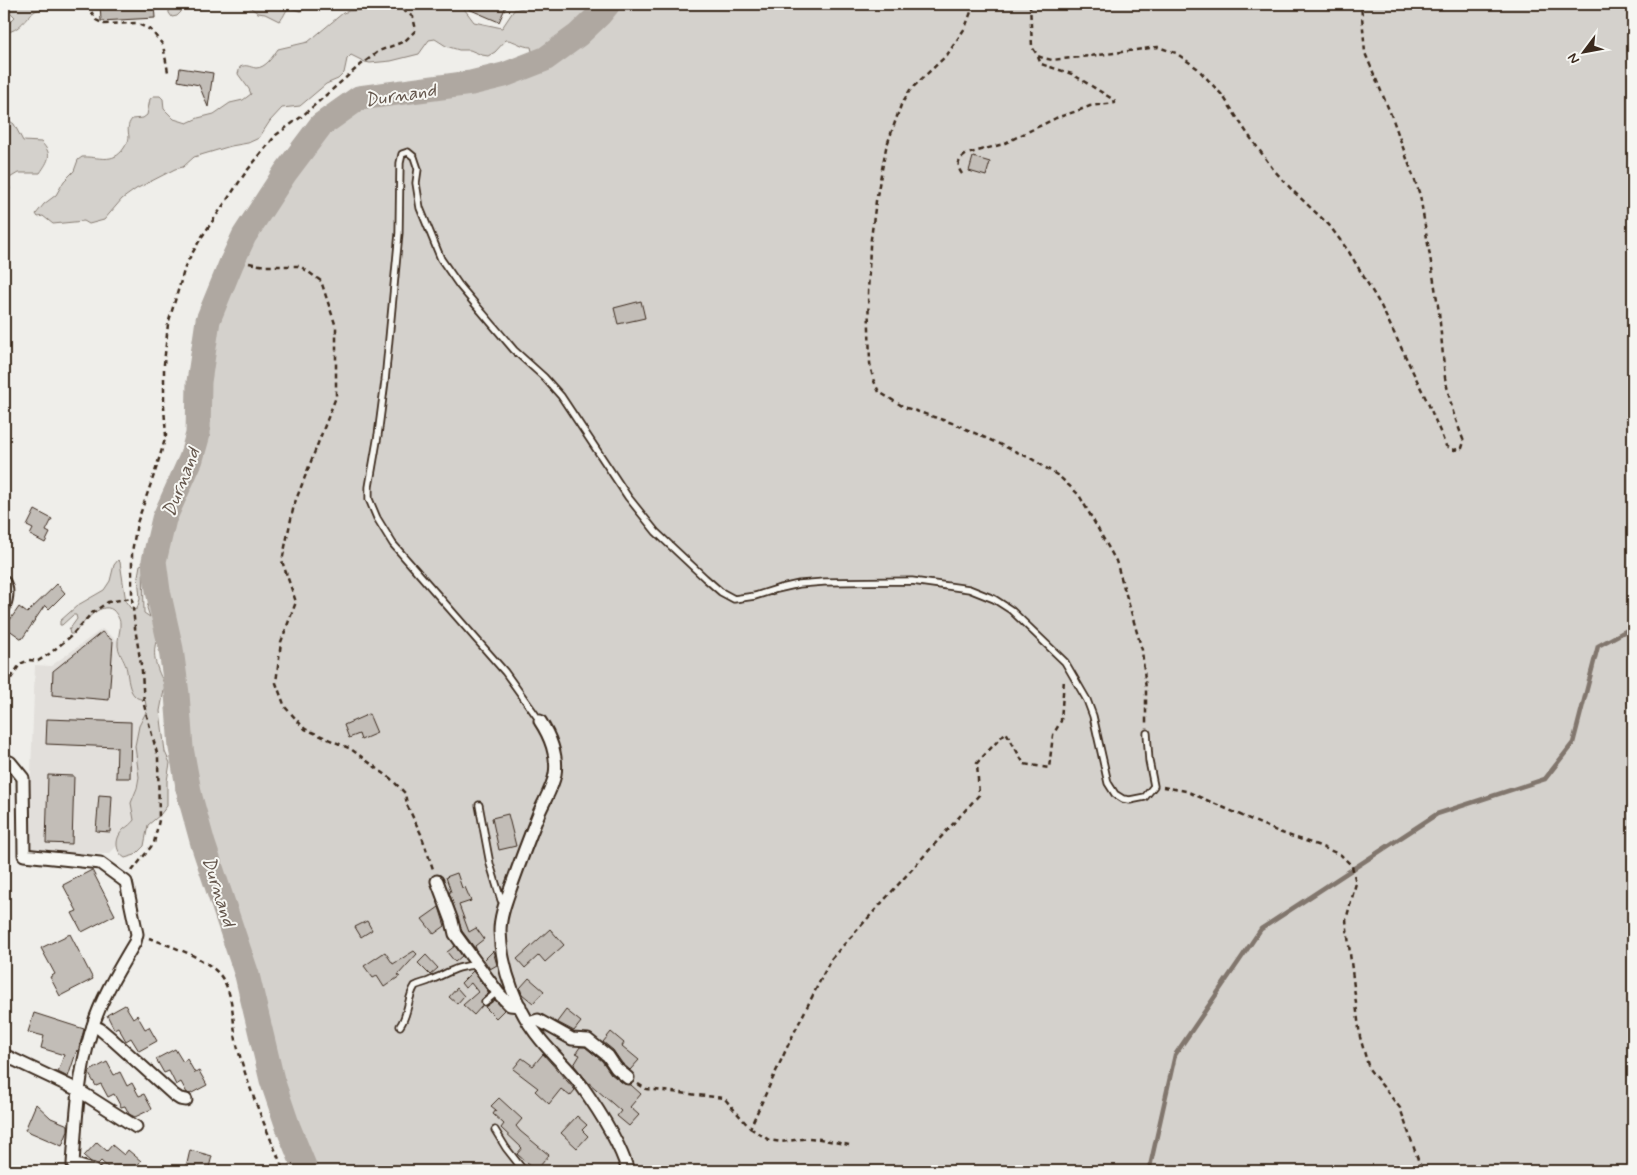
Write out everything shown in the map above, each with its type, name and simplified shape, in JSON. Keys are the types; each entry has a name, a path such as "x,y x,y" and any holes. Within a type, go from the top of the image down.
{"street":[{"path":"4,582 7,598 4,607"},
{"path":"540,720 552,745 555,758 555,774 525,850 501,919 501,940 509,978 529,1023 580,1085 616,1143 628,1171"},
{"path":"4,760 10,762 23,778 24,855 100,863 126,882 137,934 135,942 106,994 92,1028 78,1090 73,1164 95,1171"},
{"path":"437,881 455,934 497,992 510,1005 520,1006"},
{"path":"529,1023 538,1020 572,1040 588,1040 608,1056 616,1068 628,1078"},
{"path":"92,1028 100,1029 174,1095 186,1100"},
{"path":"4,1055 78,1090 136,1127"}],"lane":[{"path":"540,720 505,672 393,544 377,518 369,499 368,487 378,435 385,381 399,234 400,163 402,154 408,152 414,157 418,169 416,183 420,208 442,259 459,286 514,350 544,377 561,396 628,497 656,532 721,592 734,599 755,596 799,584 824,582 912,581 969,589 994,599 1011,610 1065,662 1090,708 1108,783 1115,794 1123,799 1130,800 1145,797 1154,786 1146,733"},
{"path":"479,806 490,864 501,900 506,904"},
{"path":"400,1026 406,1016 415,986 454,969 478,965"},
{"path":"485,1002 497,992"},
{"path":"495,1130 524,1171"}],"path":[{"path":"87,4 96,20 104,24 136,22 150,30 162,45 168,72"},
{"path":"126,882 134,867 154,843 159,820 158,757 144,705 142,671 132,598 132,552 137,523 166,436 164,364 168,324 186,264 201,238 246,172 276,135 301,117 358,67 379,52 405,41 416,30 413,17 394,4"},
{"path":"974,4 965,28 947,55 910,90 901,105 886,148 870,246 868,294 870,363 873,379 879,392 904,407 955,424 1032,459 1060,477 1079,495 1116,561 1142,650 1146,690 1146,733"},
{"path":"962,174 958,163 967,154 1004,144 1056,118 1077,110 1090,106 1115,103 1114,100 1072,74 1041,64 1032,47 1030,4"},
{"path":"1038,56 1052,60 1158,47 1176,54 1197,68 1223,96 1273,169 1329,225 1349,252 1381,306 1446,446 1454,450 1462,448 1464,442 1453,412 1445,378 1437,293 1428,251 1420,195 1392,117 1365,53 1361,4"},
{"path":"249,263 265,266 300,266 321,281 336,327 336,397 294,505 282,561 296,602 281,642 276,683 285,708 305,730 351,749 390,778 405,793 407,805 421,834 437,881"},
{"path":"4,695 8,683 20,664 29,660 38,660 49,654 70,637 92,613 108,602 132,598"},
{"path":"750,1128 790,1041 831,959 979,795 977,763 1006,732 1024,764 1049,768 1053,735 1061,721 1065,662"},
{"path":"1154,786 1186,792 1280,832 1325,848 1341,855 1352,866 1356,883 1346,920 1360,1037 1370,1069 1400,1108 1422,1171"},
{"path":"137,934 198,959 219,974 228,988 237,1046 257,1106 284,1171"},
{"path":"628,1078 646,1089 724,1098 750,1128 769,1140 781,1142 808,1138 849,1145"}],"shaded area":[{"path":"11,4 51,4 46,8 33,12 14,30 4,32 4,21 10,22 15,17 8,10"},
{"path":"169,4 182,4 181,12 177,16 172,17 169,13"},
{"path":"245,4 312,4 301,11 289,8 279,21 265,14 258,13"},
{"path":"366,4 464,4 465,10 474,22 502,28 514,10 542,7 550,4 1633,4 1633,1171 309,1171 290,1137 250,1021 251,981 176,790 174,688 157,639 155,657 165,685 160,711 165,752 170,763 167,781 167,806 148,825 144,846 135,855 125,858 117,848 117,840 121,832 134,820 131,803 139,777 135,746 139,726 147,710 145,700 136,697 130,688 126,668 118,646 120,621 113,610 108,608 96,611 73,634 70,634 69,630 77,619 76,615 73,615 62,625 60,625 60,621 78,605 104,590 110,581 114,565 118,560 120,562 126,602 132,610 137,609 140,599 138,576 140,565 143,564 144,613 150,617 147,608 193,436 202,316 316,123 377,94 488,76 534,60 531,47 506,40 495,52 488,56 470,50 459,50 446,46 435,39 429,40 419,54 391,61 370,63 351,55 347,59 344,73 338,79 326,84 300,106 282,108 270,121 259,138 248,143 194,157 183,167 175,169 136,189 122,199 104,220 89,224 84,221 53,224 43,216 38,217 36,214 44,204 56,195 64,181 74,171 78,160 82,157 110,158 120,153 129,137 128,128 130,121 147,115 150,99 154,96 160,96 163,99 164,109 174,119 187,123 214,114 230,103 243,100 251,94 238,74 240,67 256,68 263,66 278,49 308,42 343,13 366,10 368,6"},
{"path":"4,117 14,124 23,141 41,142 48,154 46,164 40,173 18,173 8,179 10,189 8,193 4,193"},
{"path":"102,629 118,641 119,654 126,667 132,692 137,698 145,700 147,705 147,710 140,722 135,746 139,777 131,807 135,816 134,820 121,832 117,840 117,846 109,854 28,852 35,665 51,666"},
{"path":"4,771 12,774 4,798"}],"building":[{"path":"100,4 154,4 155,18 101,21"},
{"path":"457,4 507,4 499,22"},
{"path":"180,68 213,73 208,107 199,85 178,81"},
{"path":"973,157 990,162 986,176 969,171"},
{"path":"641,301 645,318 618,324 614,308"},
{"path":"35,510 52,519 46,531 50,533 45,543 30,535 33,529 27,526"},
{"path":"57,584 65,593 49,609 45,605 22,639 5,627 19,607 27,613"},
{"path":"102,632 113,641 109,700 52,695 53,671"},
{"path":"369,714 377,733 361,740 359,734 349,738 344,725"},
{"path":"47,719 131,722 130,778 116,778 117,747 46,744"},
{"path":"48,775 74,776 72,844 46,843"},
{"path":"99,795 112,796 110,832 96,831"},
{"path":"508,814 516,846 499,850 492,818"},
{"path":"92,870 115,915 82,932 72,913 77,911 63,885"},
{"path":"457,873 462,888 465,887 471,901 459,905 469,932 476,928 484,939 475,946 477,951 462,931 449,892 451,892 446,877"},
{"path":"439,907 445,926 434,934 422,919"},
{"path":"367,921 372,930 361,937 355,927"},
{"path":"550,929 564,945 545,962 539,955 525,968 517,959"},
{"path":"70,934 93,979 60,996 50,977 55,974 41,948"},
{"path":"455,946 462,956 455,962 447,952"},
{"path":"414,951 417,954 398,975 400,976 384,987 377,976 373,978 364,966 385,952 393,964"},
{"path":"493,951 497,965 490,969 484,960"},
{"path":"426,955 438,968 430,975 418,963"},
{"path":"473,971 489,993 481,1000 482,1006 474,1015 463,1005 478,992 471,983 465,988 461,983"},
{"path":"529,978 544,991 533,1003 522,994 520,988"},
{"path":"457,988 464,996 457,1004 449,997"},
{"path":"495,1000 504,1010 496,1018 485,1007"},
{"path":"125,1005 133,1018 137,1015 145,1029 149,1027 157,1041 139,1051 131,1038 126,1041 118,1027 114,1029 107,1015"},
{"path":"566,1010 581,1022 574,1031 557,1022"},
{"path":"34,1013 84,1029 78,1052 77,1050 68,1077 58,1072 64,1055 41,1048 44,1036 28,1032"},
{"path":"611,1032 624,1043 622,1046 639,1060 630,1070 622,1063 613,1050 603,1042"},
{"path":"580,1047 585,1047 602,1061 611,1074 624,1084 631,1085 641,1094 630,1107 639,1115 629,1126 617,1116 621,1111 588,1082 574,1065 580,1055 576,1053"},
{"path":"175,1049 183,1062 187,1059 195,1073 199,1071 207,1085 190,1094 187,1093 181,1082 176,1085 169,1071 164,1073 156,1059"},
{"path":"543,1054 575,1090 570,1096 561,1089 549,1104 535,1091 538,1088 513,1069 522,1058 533,1066"},
{"path":"107,1062 114,1075 120,1072 127,1086 132,1083 139,1096 144,1094 152,1109 135,1117 129,1114 125,1106 121,1107 114,1094 108,1097 101,1084 96,1086 89,1074 90,1071"},
{"path":"499,1098 522,1119 516,1126 520,1131 549,1155 536,1171 517,1154 522,1148 501,1128 504,1124 493,1114 496,1110 491,1106"},
{"path":"36,1104 51,1118 68,1125 68,1131 62,1146 25,1130"},
{"path":"577,1116 587,1125 582,1130 588,1136 577,1148 561,1133"},
{"path":"97,1142 107,1151 112,1145 124,1155 128,1150 141,1161 132,1171 122,1171 117,1166 112,1171 101,1161 98,1164 91,1162 84,1156"},
{"path":"190,1150 212,1156 208,1171 188,1171 186,1168"}],"waterway":[{"name":"Durnand","path":"306,1171 272,1080 247,975 203,844 190,797 181,748 171,649 158,591 154,561 164,519 191,459 198,434 199,382 208,320 244,236 285,173 321,125 359,98 471,83 504,75 545,59 578,35 608,4"},
{"path":"1149,1171 1175,1055 1261,929 1437,814 1545,779 1573,743 1598,646 1633,627"}]}
